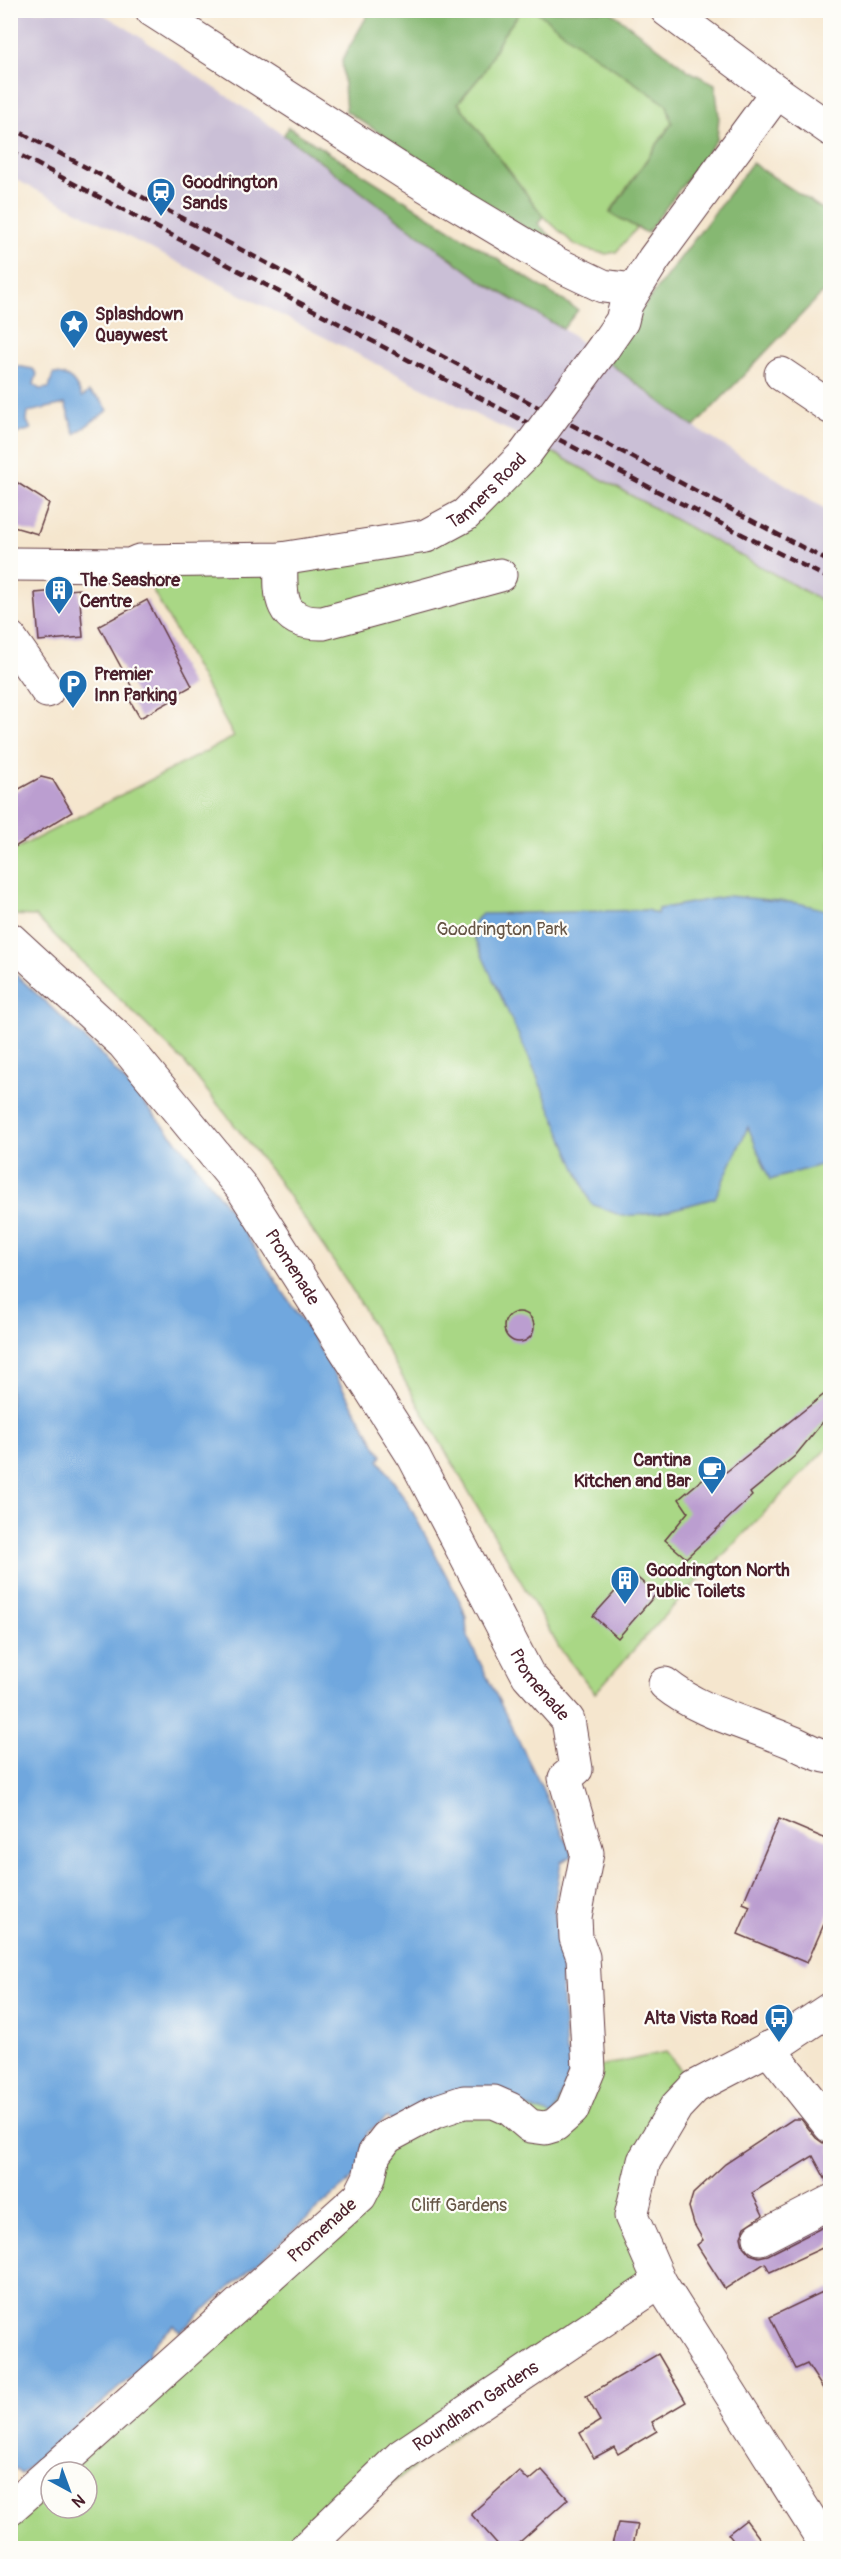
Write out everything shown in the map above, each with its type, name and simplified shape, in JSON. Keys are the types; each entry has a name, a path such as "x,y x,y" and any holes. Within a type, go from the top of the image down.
{"street":[{"path":"153,10 273,90 557,264 603,286 634,290"},
{"path":"667,10 831,129"},
{"name":"Tanners Road","path":"10,564 130,565 139,561 281,559 426,536 465,514 525,454 622,321 626,304 654,259 777,92"},
{"path":"781,375 831,407"},
{"path":"281,559 280,587 286,609 296,619 305,623 323,623 500,575"},
{"path":"10,638 47,691"},
{"name":"Promenade","path":"10,939 123,1043 242,1188 414,1457 528,1675 568,1720 576,1769 565,1779 587,1853 575,1917 576,1938 583,1958 589,2069 572,2110 555,2125 545,2128 530,2126 510,2109 494,2102 464,2103 435,2112 387,2137 374,2154 369,2178 360,2196 64,2460"},
{"path":"665,1684 684,1700 793,1742 818,1756 831,1757"},
{"path":"828,2548 660,2282 631,2216 644,2161 676,2107 695,2087 768,2048 831,2010"},
{"path":"768,2048 831,2126"},
{"path":"760,2238 831,2202"},
{"name":"Roundham Gardens","path":"306,2548 401,2456 660,2282"},
{"name":"Promenade","path":"10,2508 39,2483"}],"shaded area":[{"path":"10,11 97,11 125,27 284,135 483,282 563,329 694,427 830,512 830,605 535,442 490,422 11,177"}],"green space":[{"path":"536,10 578,44 667,105 672,123 610,212 637,228 616,252 606,254 574,244 543,216 458,103 483,73 503,35 521,11"},
{"path":"370,11 521,11 503,35 483,73 458,103 543,216 538,224 558,243 548,243 346,111 342,60"},
{"path":"536,11 610,11 689,71 715,84 719,116 717,139 647,233 610,213 672,123 667,105 578,44"},
{"path":"288,127 578,310 563,329 483,282 284,135"},
{"path":"752,163 830,214 830,285 694,427 604,359"},
{"name":"Goodrington Park","path":"534,442 830,605 830,1445 664,1616 595,1693 560,1649 348,1283 275,1176 185,1063 35,916 11,915 10,852 234,737 146,578 139,561 411,545"},
{"name":"Cliff Gardens","path":"666,2052 695,2087 631,2216 660,2282 306,2548 11,2548 10,2508 39,2482 39,2520 99,2520 99,2460 64,2460 360,2196 387,2137 589,2069"}],"water":[{"path":"17,366 33,369 37,374 34,384 39,389 49,388 53,374 64,375 75,383 82,397 89,392 100,399 108,410 75,434 65,404 28,412 27,421 31,429 11,436 11,381 15,378"},
{"path":"729,896 798,903 830,911 830,1162 770,1180 748,1127 715,1198 659,1213 622,1216 591,1204 529,1058 469,927 482,914 647,910 657,914 658,909"},
{"path":"10,969 98,1051 184,1149 227,1206 314,1339 382,1456 379,1460 408,1503 462,1605 466,1618 467,1636 573,1856 561,1862 554,1906 559,1939 566,1957 561,1980 566,2053 576,2059 553,2116 504,2099 394,2124 387,2117 367,2133 363,2169 180,2332 174,2325 149,2349 149,2361 21,2474 13,2467 10,2469"}],"building":[{"path":"10,478 49,503 38,534 10,526"},
{"name":"The Seashore Centre","path":"79,589 83,637 39,641 35,593"},
{"path":"147,600 192,686 140,718 129,699 136,695 99,626"},
{"path":"41,777 53,780 72,812 10,850 10,794"},
{"path":"519,1312 529,1317 534,1327 529,1337 519,1342 509,1337 504,1327 509,1317"},
{"path":"831,1389 831,1412 795,1456 750,1493 752,1496 686,1558 665,1540 688,1512 679,1499 719,1465 726,1472"},
{"name":"Goodrington North Public Toilets","path":"632,1573 656,1594 618,1638 593,1616"},
{"path":"779,1819 831,1841 831,1908 807,1963 738,1934 750,1906 743,1903"},
{"path":"793,2119 801,2119 816,2138 823,2143 831,2144 831,2183 828,2184 813,2156 752,2193 763,2215 745,2227 741,2237 743,2246 750,2254 759,2257 768,2255 831,2223 831,2244 770,2272 765,2263 725,2289 697,2245 703,2240 694,2224 689,2207 693,2194 725,2164"},
{"path":"831,2288 831,2401 807,2364 796,2369 770,2317"},
{"path":"658,2354 686,2402 652,2422 657,2431 618,2454 614,2447 594,2458 580,2433 600,2421 586,2396"},
{"path":"542,2470 568,2499 513,2548 501,2548 471,2514 519,2471 529,2481"},
{"path":"746,2520 767,2548 739,2548 728,2534"},
{"path":"618,2523 638,2525 632,2548 611,2548"}],"railway":[{"path":"10,127 830,562"},
{"path":"10,150 651,488 830,579"}],"place":[{"name":"Goodrington Sands","path":"161,218"},
{"name":"Splashdown Quaywest","path":"74,350"},
{"name":"The Seashore Centre","path":"59,616"},
{"name":"Premier Inn Parking","path":"73,710"},
{"name":"Cantina Kitchen and Bar","path":"712,1496"},
{"name":"Goodrington North Public Toilets","path":"625,1606"},
{"name":"Alta Vista Road","path":"779,2044"}]}
